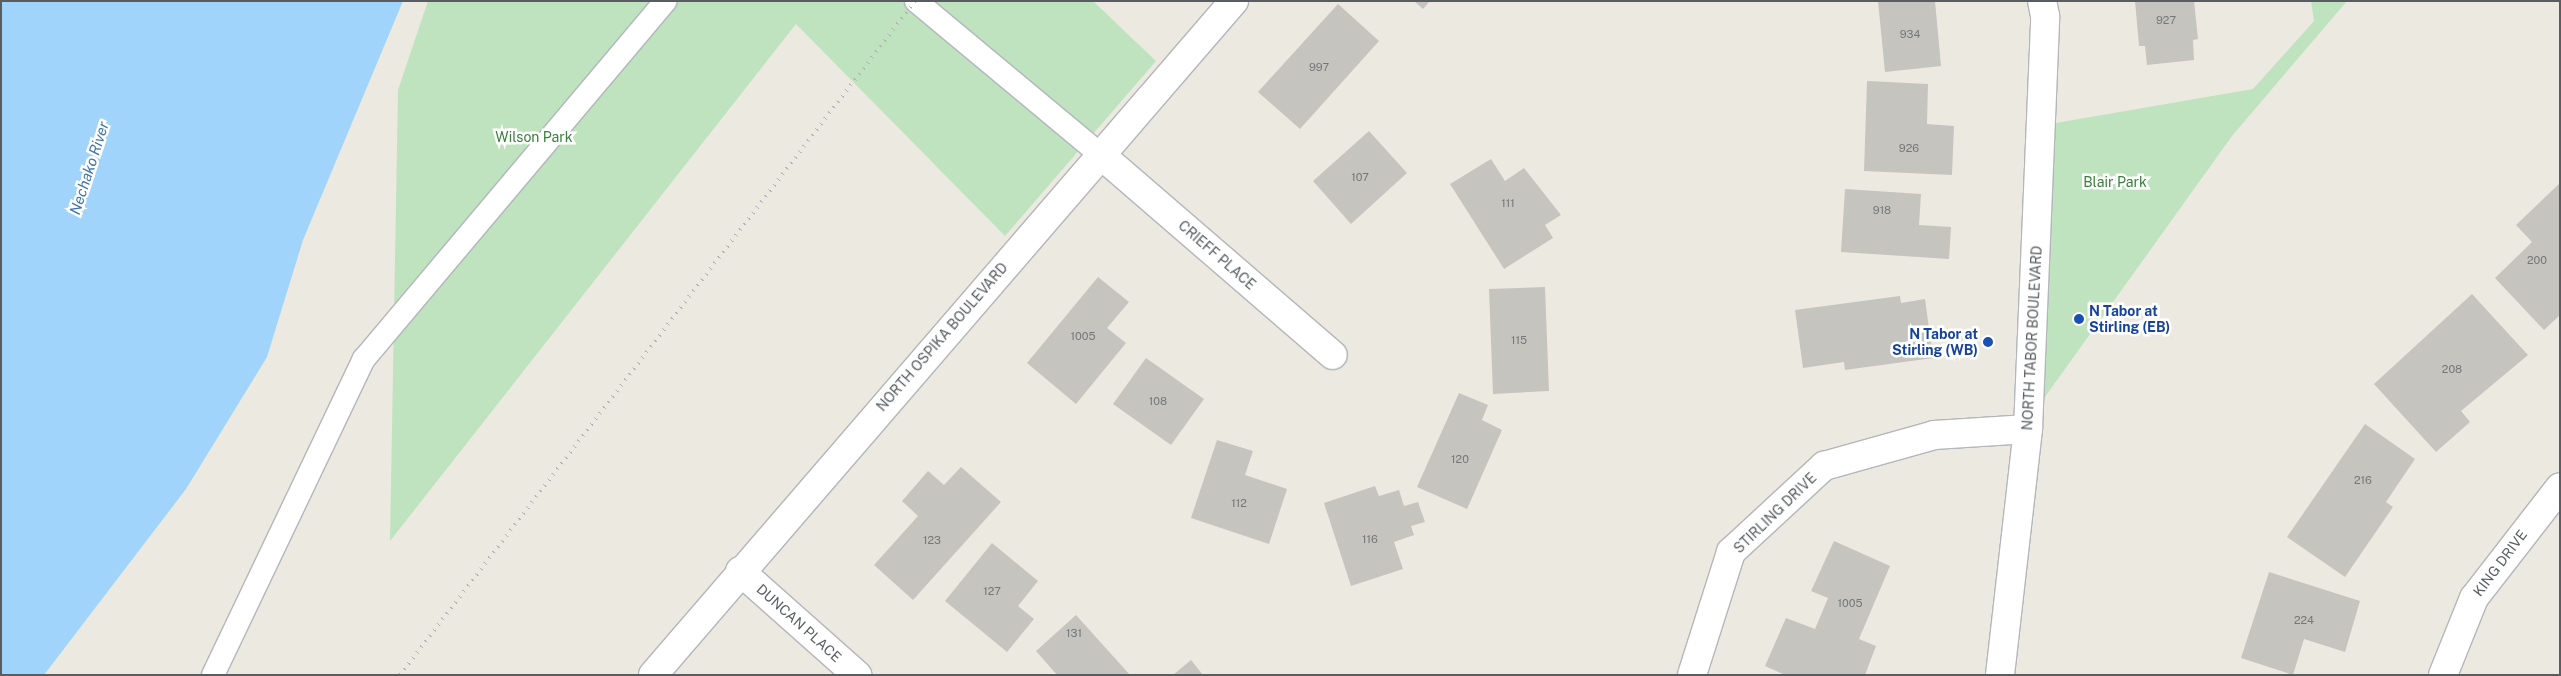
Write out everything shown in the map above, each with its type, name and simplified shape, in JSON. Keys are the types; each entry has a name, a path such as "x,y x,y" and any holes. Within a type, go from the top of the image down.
{"street":[{"name":"NORTH OSPIKA BOULEVARD","path":"653,675 740,571 1234,1"},
{"name":"NORTH TABOR BOULEVARD","path":"2000,675 2028,429 2045,16 2042,1"},
{"name":"CRIEFF PLACE","path":"1101,155 1333,355"},
{"name":"STIRLING DRIVE","path":"1692,675 1732,552 1824,466 1934,435 2028,429"},
{"name":"KING DRIVE","path":"2442,675 2474,598 2560,487"},
{"name":"DUNCAN PLACE","path":"740,571 857,675"}],"lane":[{"path":"213,675 364,359 665,1"},
{"path":"916,1 1101,155"}],"green space":[{"name":"Wilson Park","path":"428,1 1093,1 1156,61 1005,236 796,24 390,541 398,90"},
{"name":"Blair Park","path":"2311,1 2347,1 2232,136 2037,408 2050,124 2253,89 2314,21"}],"water":[{"name":"Nechako River","path":"1,1 403,1 303,240 267,357 186,489 44,675 1,675"}],"building":[{"path":"1414,1 1430,1 1423,9"},
{"path":"1878,1 1935,1 1941,66 1885,72"},
{"path":"2135,1 2194,1 2198,39 2193,40 2194,60 2147,65 2145,46 2139,46"},
{"path":"1338,4 1379,41 1300,129 1258,92"},
{"path":"1867,81 1928,84 1927,124 1954,126 1952,175 1864,171"},
{"path":"1369,131 1407,173 1351,224 1313,181"},
{"path":"1491,159 1505,181 1524,168 1561,215 1545,225 1553,238 1504,269 1450,184"},
{"path":"2560,183 2560,315 2544,330 2495,278 2532,242 2516,225"},
{"path":"1845,189 1921,194 1919,225 1951,227 1949,259 1841,252"},
{"path":"1098,277 1129,302 1107,328 1126,343 1076,404 1027,363"},
{"path":"1545,287 1549,391 1493,394 1489,289"},
{"path":"2472,294 2528,355 2461,411 2470,422 2436,452 2374,384"},
{"path":"1900,296 1901,303 1925,299 1933,358 1845,370 1844,362 1803,368 1795,310"},
{"path":"1146,358 1204,399 1171,445 1113,404"},
{"path":"1459,393 1488,405 1482,420 1502,430 1467,509 1417,487"},
{"path":"2365,424 2415,459 2386,502 2393,507 2345,577 2287,537"},
{"path":"1217,440 1253,451 1245,475 1287,489 1269,544 1191,518"},
{"path":"961,467 1001,502 913,600 874,565 918,516 902,501 928,471 944,485"},
{"path":"1375,486 1379,496 1399,490 1404,506 1418,502 1425,522 1411,526 1414,535 1394,542 1403,569 1351,586 1324,503"},
{"path":"1834,541 1890,566 1859,639 1876,646 1865,675 1785,675 1765,666 1786,618 1815,629 1828,598 1811,591"},
{"path":"992,543 1038,581 1018,606 1034,619 1007,652 945,601"},
{"path":"2269,572 2360,601 2345,652 2304,639 2293,675 2241,658"},
{"path":"1076,615 1130,675 1057,675 1036,651"},
{"path":"1191,660 1203,675 1173,675"}],"railway":[{"path":"400,675 915,1"}],"place":[{"name":"N Tabor at Stirling (EB)","path":"2079,319"},
{"name":"N Tabor at Stirling (WB)","path":"1988,342"}]}
